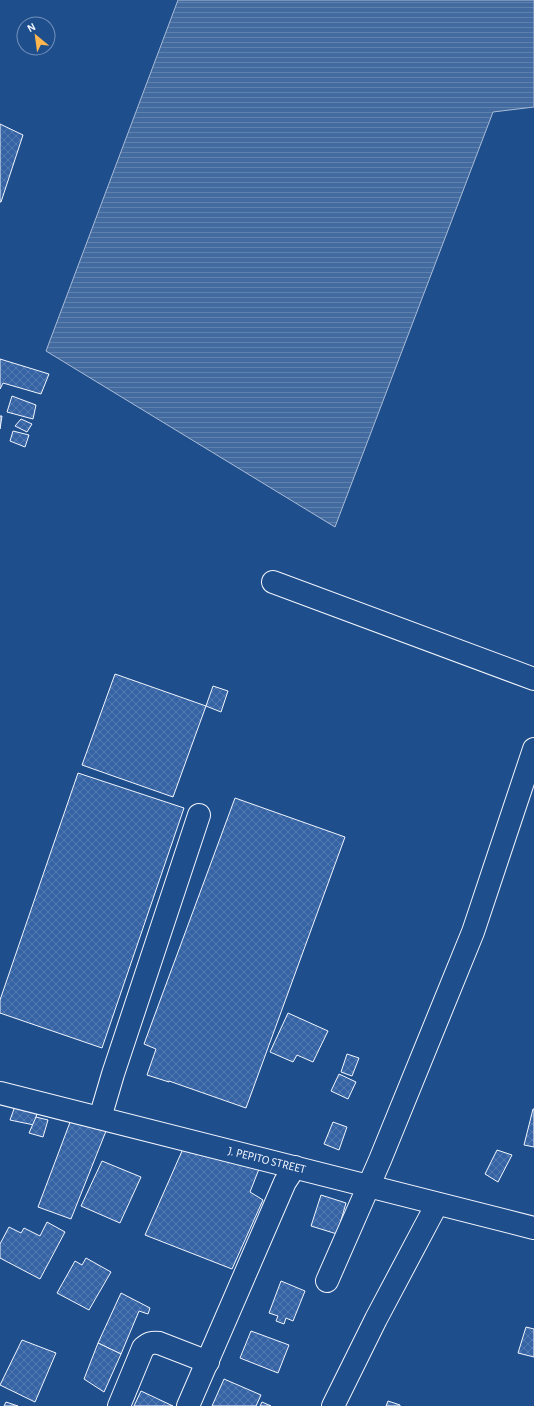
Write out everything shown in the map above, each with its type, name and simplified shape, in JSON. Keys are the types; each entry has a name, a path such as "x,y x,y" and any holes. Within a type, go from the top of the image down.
{"street":[{"path":"273,582 534,679"},
{"path":"327,1282 369,1186 473,932 534,749"},
{"path":"100,1118 199,815"},
{"name":"J. PEPITO STREET","path":"4,1100 100,1118 534,1228"},
{"path":"188,1406 285,1182 295,1167"},
{"path":"333,1406 376,1319 437,1204"},
{"path":"119,1406 143,1348 148,1344 159,1343 208,1362"}],"water":[{"path":"178,0 534,0 534,107 493,112 335,527 46,351"}],"building":[{"path":"0,124 23,135 1,202 0,202"},
{"path":"0,359 49,374 41,394 3,383 0,389"},
{"path":"12,396 36,405 33,419 7,412"},
{"path":"0,416 2,416 0,429"},
{"path":"21,419 32,424 27,432 15,426"},
{"path":"13,431 29,435 25,447 10,441"},
{"path":"115,674 206,706 173,797 82,765"},
{"path":"213,686 228,691 221,712 206,706"},
{"path":"78,773 184,808 102,1048 0,1013 0,1000"},
{"path":"235,798 345,837 246,1108 169,1081 147,1075 156,1049 144,1044"},
{"path":"288,1013 328,1031 313,1062 297,1055 293,1062 270,1052"},
{"path":"347,1054 359,1058 352,1076 341,1072"},
{"path":"339,1074 356,1082 348,1099 331,1091"},
{"path":"15,1106 38,1110 34,1125 10,1120"},
{"path":"534,1109 534,1147 524,1145"},
{"path":"36,1117 48,1120 43,1137 29,1133"},
{"path":"72,1117 108,1126 71,1219 38,1207"},
{"path":"333,1122 347,1127 339,1150 324,1144"},
{"path":"186,1142 259,1169 250,1192 263,1200 232,1269 145,1235"},
{"path":"497,1150 512,1155 498,1182 485,1174"},
{"path":"102,1161 141,1177 120,1223 81,1206"},
{"path":"321,1195 346,1203 337,1234 311,1226"},
{"path":"47,1222 65,1232 40,1279 0,1258 0,1244 9,1227 21,1233 24,1228 40,1236"},
{"path":"86,1258 111,1272 89,1310 57,1293 75,1261 82,1265"},
{"path":"281,1281 305,1291 293,1321 286,1318 284,1324 276,1321 278,1316 269,1313"},
{"path":"121,1293 150,1308 148,1314 139,1311 121,1354 98,1343"},
{"path":"526,1327 534,1329 534,1357 518,1353"},
{"path":"251,1331 289,1345 278,1373 240,1358"},
{"path":"22,1340 56,1353 35,1402 0,1385"},
{"path":"98,1343 121,1354 104,1392 84,1379"},
{"path":"224,1379 261,1395 256,1406 212,1406"},
{"path":"141,1391 173,1406 134,1406"},
{"path":"388,1401 400,1405 400,1406 386,1406"},
{"path":"6,1402 18,1406 4,1406"},
{"path":"262,1402 271,1406 260,1406"}]}
